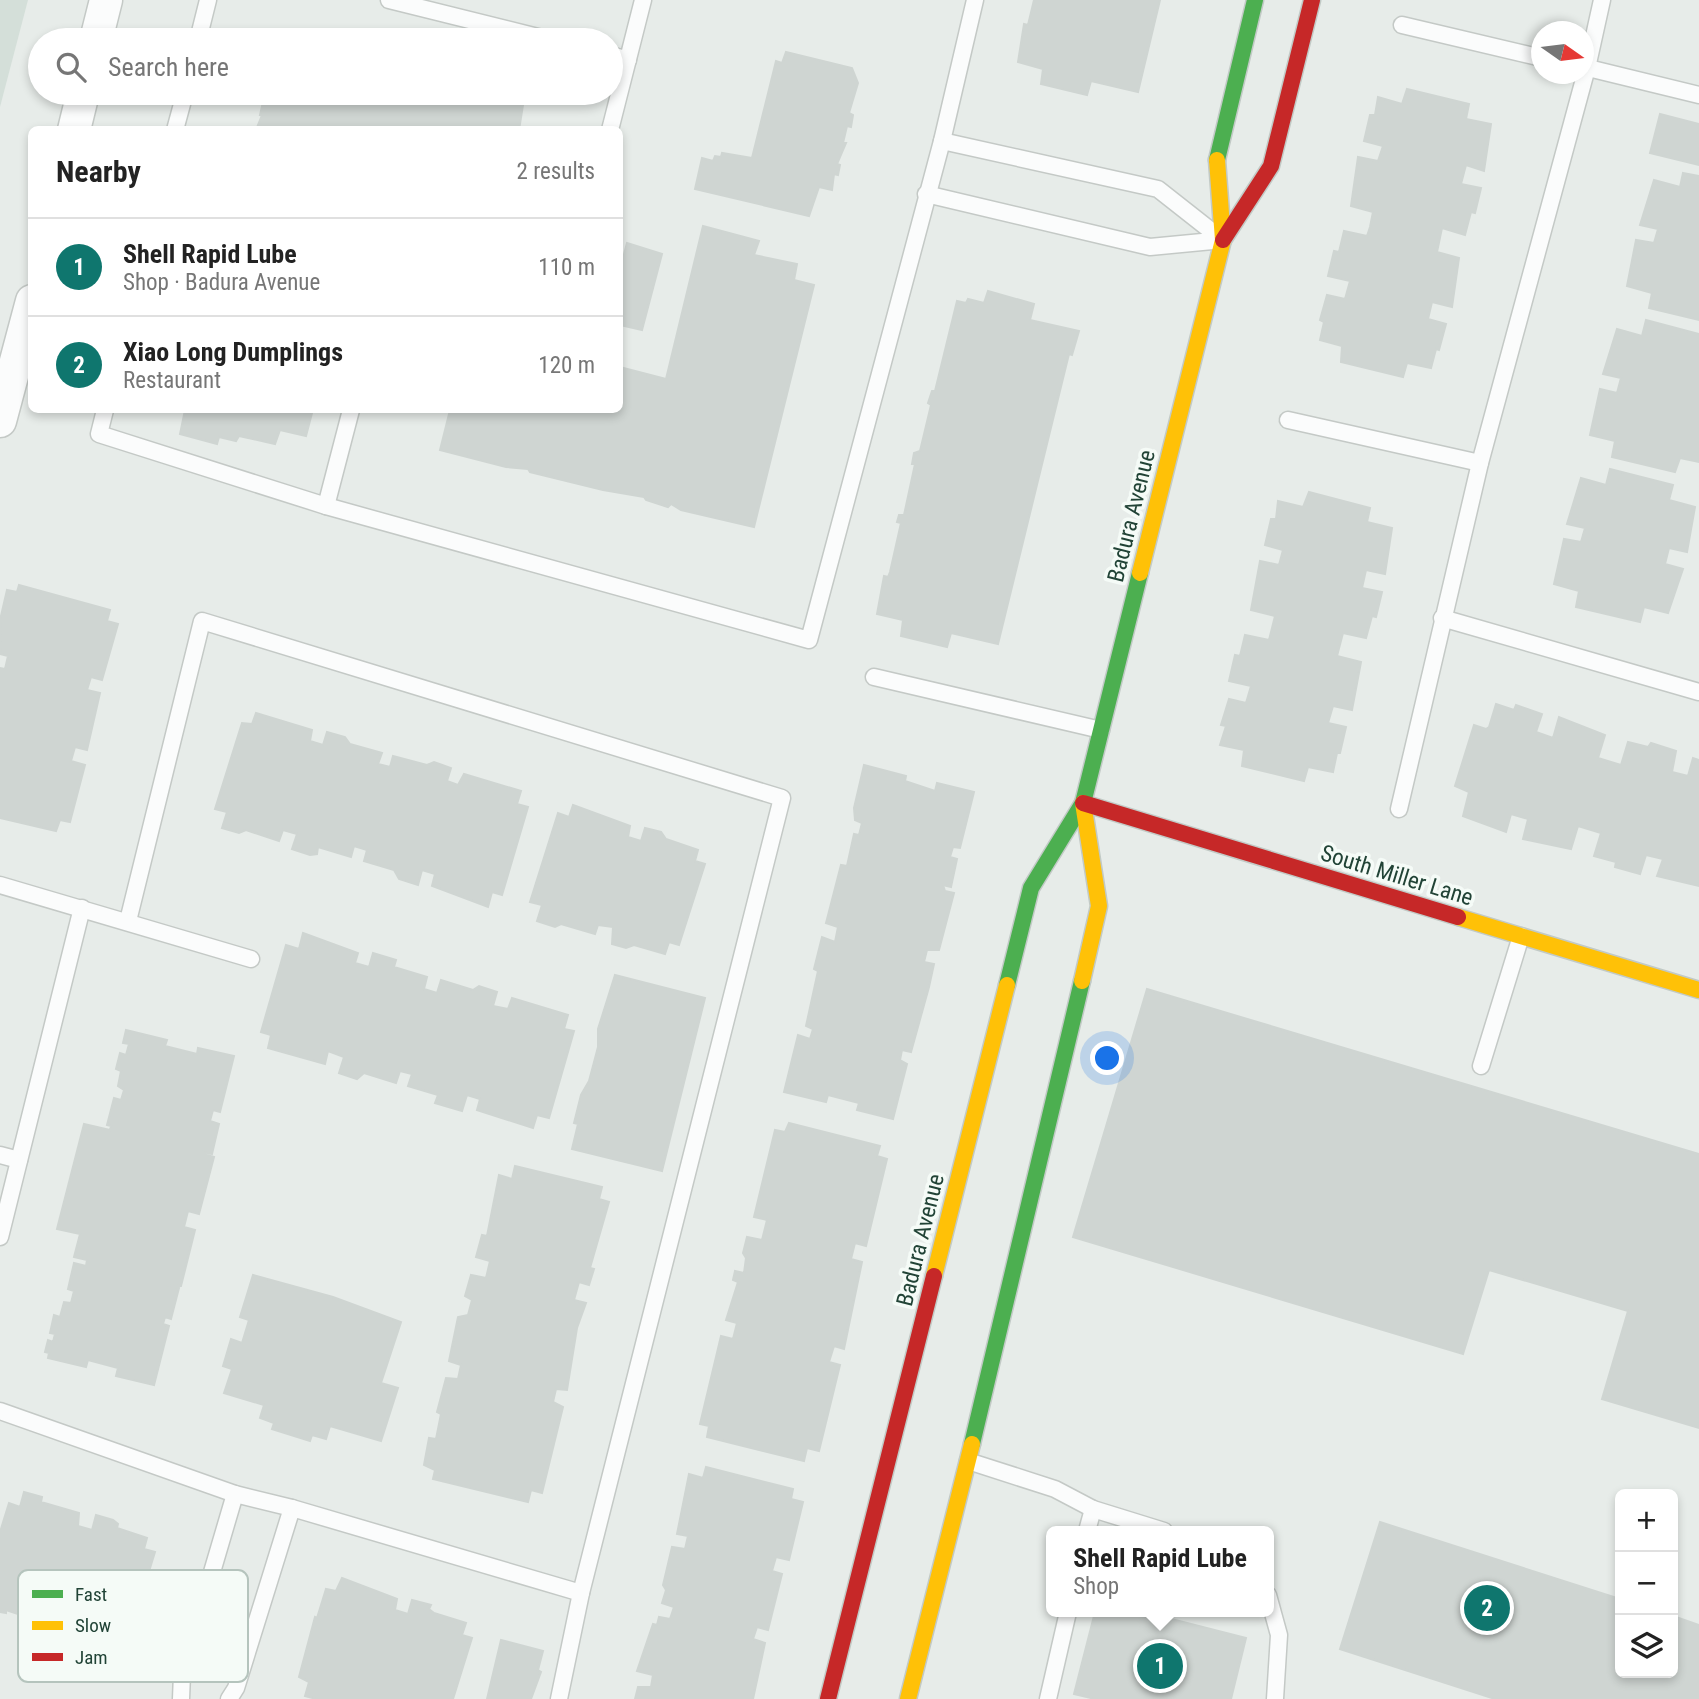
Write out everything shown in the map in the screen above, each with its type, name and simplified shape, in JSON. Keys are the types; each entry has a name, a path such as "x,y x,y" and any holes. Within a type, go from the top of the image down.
{"main road":[{"name":"Badura Avenue","path":"828,1699 1031,888 1083,803 1223,240 1217,154 1255,0"},
{"name":"Badura Avenue","path":"1223,240 1271,166 1312,0"},
{"name":"Badura Avenue","path":"908,1699 968,1461 1100,906 1083,803"},
{"name":"South Miller Lane","path":"1083,803 1699,990"}],"street":[{"path":"99,28 106,0"},
{"path":"75,126 80,105"},
{"path":"2,407 28,315"}],"lane":[{"path":"201,28 208,0"},
{"path":"389,0 502,28"},
{"path":"623,79 643,0"},
{"path":"104,413 99,434 326,506 809,640 942,141 975,0"},
{"path":"1594,32 1602,0"},
{"path":"1402,25 1531,55"},
{"path":"623,59 628,60"},
{"path":"1594,70 1699,95"},
{"path":"1399,809 1480,463 1581,84"},
{"path":"176,126 182,105"},
{"path":"611,126 616,105"},
{"path":"942,141 1158,189 1223,240"},
{"path":"926,194 1150,247 1223,240"},
{"path":"326,506 350,413"},
{"path":"1288,420 1480,463"},
{"path":"1442,618 1699,692"},
{"path":"128,921 202,621 782,798 581,1593 559,1699"},
{"path":"874,677 1101,730"},
{"path":"0,885 251,959"},
{"path":"0,1237 82,908"},
{"path":"1481,1066 1521,936"},
{"path":"0,1155 19,1160"},
{"path":"0,1411 235,1494 292,1508 581,1593"},
{"path":"968,1461 1055,1489 1093,1509 1148,1526"},
{"path":"213,1570 235,1494"},
{"path":"248,1649 292,1508"},
{"path":"1088,1526 1093,1509"},
{"path":"1274,1615 1279,1635 1275,1699"},
{"path":"1048,1699 1067,1617"},
{"path":"229,1699 238,1682"}],"shaded area":[{"path":"0,0 28,0 0,107"}],"building":[{"path":"1034,0 1160,0 1138,92 1091,81 1087,95 1041,84 1043,69 1018,62 1024,24 1028,25"},
{"path":"786,52 852,68 858,83 849,113 853,115 851,127 847,126 843,143 846,143 837,164 840,165 838,175 834,174 832,190 819,187 809,216 695,189 702,158 713,161 715,156 721,157 722,153 752,158 776,61 782,63"},
{"path":"1407,89 1469,104 1466,119 1491,124 1484,171 1466,165 1461,184 1481,188 1475,213 1471,212 1465,235 1442,228 1437,252 1459,258 1452,307 1432,302 1428,319 1446,324 1439,350 1436,349 1431,368 1407,363 1403,377 1341,362 1342,346 1320,340 1324,322 1320,320 1327,295 1345,299 1350,281 1328,276 1334,251 1339,252 1344,231 1367,236 1370,227 1373,212 1351,206 1358,157 1378,161 1383,146 1364,141 1370,115 1375,115 1378,97 1402,104"},
{"path":"262,105 523,105 520,126 258,126"},
{"path":"1660,114 1699,124 1699,165 1650,153"},
{"path":"1683,173 1699,176 1699,320 1649,308 1652,293 1627,286 1636,240 1654,243 1658,229 1640,225 1654,180 1680,187"},
{"path":"703,226 759,241 754,255 797,264 794,280 814,285 754,527 681,510 671,504 668,507 644,497 603,490 530,472 528,469 506,467 440,450 449,413 623,413 623,368 666,379"},
{"path":"627,243 662,254 642,330 623,326 623,258"},
{"path":"988,291 1034,304 1030,320 1079,331 1072,355 1069,354 998,644 951,633 947,647 901,636 903,620 877,614 884,576 888,577 890,572 901,523 897,522 899,515 904,515 915,464 912,464 914,453 920,451 931,405 928,403 932,391 935,391 957,301 966,303 968,299 984,303"},
{"path":"1646,320 1699,334 1699,462 1680,458 1675,472 1612,457 1615,441 1590,435 1600,389 1617,393 1621,378 1603,374 1617,329 1642,336"},
{"path":"184,413 312,413 306,436 280,430 275,444 239,436 236,441 219,437 217,444 180,434"},
{"path":"1610,469 1673,485 1669,500 1695,507 1687,552 1669,548 1665,564 1683,569 1668,613 1644,607 1640,622 1576,607 1579,591 1554,584 1564,539 1581,542 1585,528 1567,524 1581,478 1606,485"},
{"path":"1309,492 1370,508 1367,522 1392,528 1385,574 1366,570 1362,588 1382,592 1376,617 1372,616 1366,638 1343,633 1337,656 1361,662 1352,710 1333,706 1328,723 1346,727 1340,753 1337,753 1333,772 1308,767 1304,781 1242,766 1244,750 1220,745 1226,726 1221,725 1229,699 1246,703 1251,686 1229,681 1235,655 1240,656 1245,635 1269,640 1275,616 1251,610 1260,561 1279,565 1283,550 1265,545 1271,519 1276,519 1278,501 1303,507"},
{"path":"19,585 110,610 107,621 118,624 102,680 91,677 87,690 100,693 87,750 75,747 71,761 85,765 70,822 60,820 56,831 0,818 0,668 5,669 8,656 0,654 1,616 7,590 17,592"},
{"path":"1496,704 1514,710 1516,705 1542,714 1536,732 1553,738 1559,717 1605,735 1598,758 1621,765 1628,742 1648,747 1651,743 1676,751 1672,772 1688,776 1693,758 1699,760 1699,886 1657,876 1663,859 1646,855 1640,874 1615,867 1616,862 1594,856 1601,833 1578,826 1571,849 1523,839 1528,819 1511,814 1506,832 1463,816 1469,792 1455,786 1474,725 1486,729 1489,727"},
{"path":"256,713 312,730 310,741 323,745 327,732 345,737 350,744 382,753 378,764 390,767 393,756 427,765 434,762 451,768 447,781 458,785 464,774 521,791 517,804 528,807 502,895 492,892 488,907 432,886 435,874 422,870 418,885 399,879 394,870 364,861 367,850 354,846 351,857 318,847 317,854 310,855 292,849 297,834 283,830 279,841 246,830 239,833 222,828 227,812 215,809 242,723 252,724"},
{"path":"864,765 906,776 905,781 935,791 937,783 974,792 960,848 953,847 950,857 957,859 951,887 943,885 945,891 954,893 939,950 927,950 924,962 934,964 911,1052 902,1050 900,1060 907,1064 893,1119 857,1110 859,1103 828,1095 826,1102 784,1092 798,1035 810,1039 813,1029 806,1026 818,971 814,969 822,937 835,942 838,927 826,923 841,865 847,866 854,834 859,835 862,823 855,820 854,808"},
{"path":"573,805 630,826 628,837 641,841 645,828 661,832 666,839 698,850 695,861 705,864 679,945 669,942 665,954 634,945 626,948 612,944 613,927 598,925 595,934 561,924 555,927 537,921 542,905 530,902 558,813 569,817"},
{"path":"303,933 358,953 355,963 369,967 373,953 396,960 394,967 427,977 424,989 437,993 441,980 473,990 479,986 497,992 493,1006 508,1009 512,998 568,1015 564,1029 574,1031 549,1118 537,1115 533,1128 477,1110 480,1099 467,1095 462,1111 435,1103 438,1095 408,1086 412,1074 400,1071 396,1083 364,1073 357,1079 339,1073 344,1057 328,1051 325,1064 268,1048 271,1035 261,1032 286,945 299,949"},
{"path":"615,975 705,998 662,1171 572,1149 578,1124 574,1123 581,1095 589,1081 598,1047 598,1029"},
{"path":"1147,989 1699,1154 1699,1428 1602,1399 1628,1311 1489,1270 1463,1354 1073,1237"},
{"path":"126,1030 167,1040 165,1046 197,1054 198,1048 234,1056 220,1112 213,1110 210,1121 219,1124 212,1154 203,1152 214,1157 199,1214 188,1211 184,1227 195,1230 181,1286 167,1285 179,1288 171,1319 165,1317 163,1324 169,1326 154,1385 116,1376 118,1368 88,1360 86,1367 48,1358 49,1353 45,1352 48,1340 53,1342 55,1334 50,1333 54,1315 60,1317 64,1302 71,1303 74,1291 68,1289 74,1263 86,1266 87,1260 74,1257 80,1234 57,1229 84,1124 110,1130 111,1126 107,1125 114,1098 121,1100 124,1090 118,1086 121,1071 116,1069 120,1053 126,1055 129,1044 123,1043"},
{"path":"789,1123 880,1146 877,1156 887,1159 866,1246 855,1243 851,1259 862,1262 844,1349 834,1346 829,1362 840,1365 819,1451 807,1448 804,1461 707,1437 709,1426 700,1424 721,1336 733,1339 737,1323 726,1320 738,1282 733,1280 735,1271 744,1273 746,1258 743,1253 747,1237 762,1240 767,1220 754,1217 775,1130 785,1132"},
{"path":"515,1166 602,1187 599,1199 609,1202 590,1268 594,1269 589,1285 579,1282 574,1300 586,1303 577,1328 567,1390 556,1389 553,1402 563,1407 542,1493 531,1490 528,1502 433,1479 435,1470 424,1465 429,1438 436,1439 441,1414 437,1412 446,1378 458,1379 461,1365 449,1361 458,1317 468,1315 472,1300 465,1296 471,1275 486,1278 490,1261 476,1257 482,1235 487,1236 499,1175 512,1179"},
{"path":"253,1275 333,1297 401,1322 381,1383 398,1388 381,1441 330,1426 326,1439 312,1435 310,1441 272,1429 274,1423 260,1418 264,1405 224,1393 232,1369 223,1366 231,1339 242,1343 249,1320 240,1317"},
{"path":"706,1467 793,1489 791,1499 803,1502 789,1560 776,1557 772,1571 782,1574 768,1630 757,1627 753,1639 765,1643 753,1699 635,1699 638,1687 651,1687 653,1675 637,1671 653,1624 657,1625 659,1617 670,1619 674,1607 662,1603 666,1590 663,1585 672,1547 685,1549 688,1536 677,1534 689,1474 703,1478"},
{"path":"24,1492 42,1497 41,1502 79,1513 78,1526 92,1530 96,1515 113,1520 118,1524 117,1528 147,1538 144,1549 155,1552 149,1570 18,1570 18,1614 6,1610 6,1613 0,1612 0,1532 9,1503 20,1507"},
{"path":"1380,1522 1615,1597 1615,1678 1678,1678 1678,1618 1699,1625 1699,1699 1495,1699 1340,1649"},
{"path":"342,1578 397,1599 395,1610 408,1614 412,1600 431,1605 429,1609 434,1613 466,1623 462,1635 472,1638 453,1699 316,1699 305,1696 309,1682 299,1677 315,1617 317,1618 326,1589 336,1591"},
{"path":"1094,1617 1164,1617 1246,1638 1231,1699 1095,1699 1074,1694"},
{"path":"501,1640 543,1651 538,1670 541,1672 531,1699 487,1699"}],"traffic: fast":[{"path":"1217,160 1255,0"},
{"path":"1007,985 1031,888 1083,803 1140,573"},
{"path":"972,1444 1082,981"}],"traffic: slow":[{"path":"1140,573 1223,240 1217,160"},
{"path":"1082,981 1099,906 1083,803"},
{"path":"1458,917 1699,990"},
{"path":"934,1276 1007,985"},
{"path":"908,1699 972,1444"}],"traffic: jam":[{"path":"1223,240 1271,166 1312,0"},
{"path":"1083,803 1458,917"},
{"path":"828,1699 934,1276"}],"place":[{"name":"Xiao Long Dumplings","path":"1487,1608"},
{"name":"Shell Rapid Lube","path":"1160,1666"}]}
